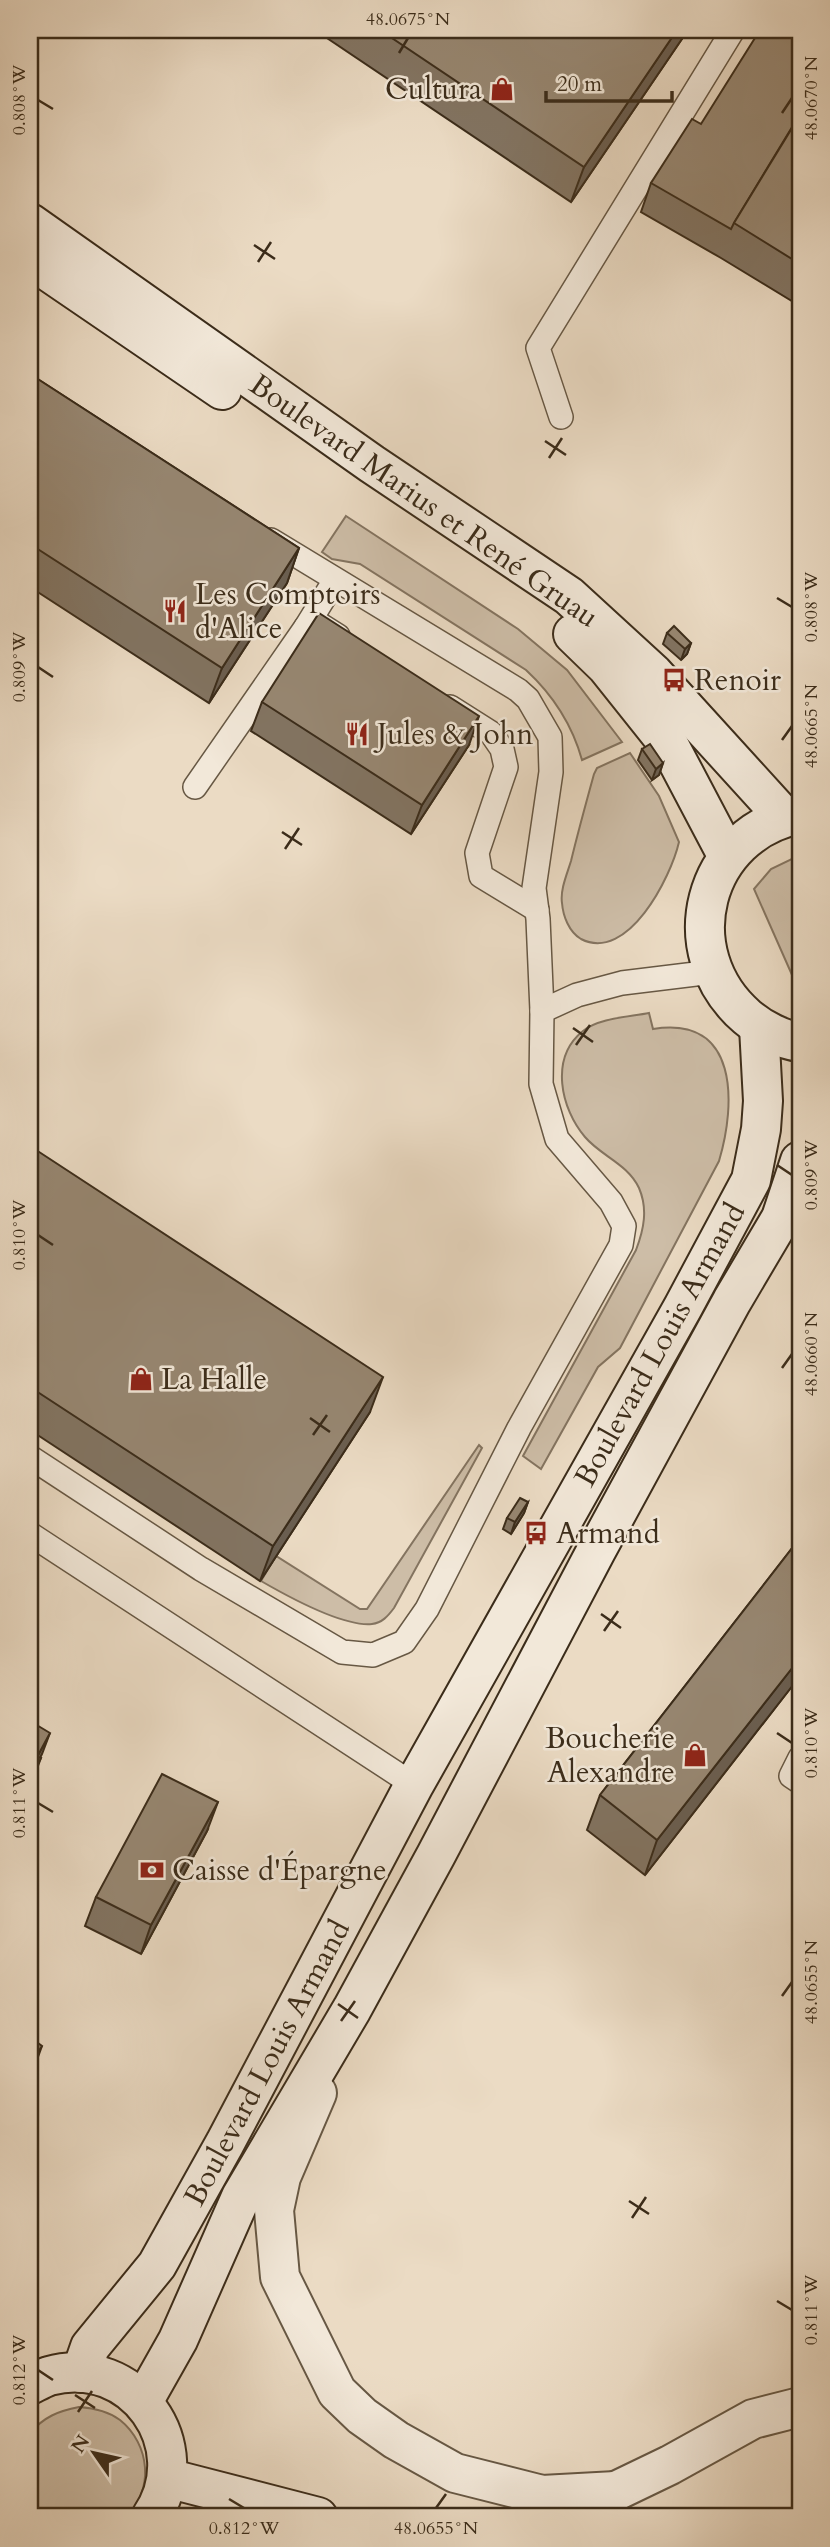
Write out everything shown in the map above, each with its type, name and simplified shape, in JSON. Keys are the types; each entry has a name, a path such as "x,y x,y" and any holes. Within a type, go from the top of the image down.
{"main road":[{"name":"Boulevard Marius et René Gruau","path":"30,223 361,456 569,596 653,673 792,816"},
{"name":"Boulevard Marius et René Gruau","path":"30,259 558,620 606,666 669,745 727,857"},
{"path":"792,816 752,833 727,857 709,892 703,932 712,972 731,1003 759,1027 800,1042"},
{"name":"Boulevard Louis Armand","path":"81,2372 90,2347 158,2265 414,1785 683,1307 751,1180 761,1129 763,1101 759,1027"},
{"name":"Boulevard Louis Armand","path":"143,2402 178,2340 241,2197 352,2009 596,1551 732,1301 781,1218 800,1161"},
{"path":"352,2009 281,2177 274,2210 280,2277 337,2392 362,2416 396,2440 455,2473 542,2495 616,2491"},
{"path":"30,2385 49,2376 81,2372 103,2376 125,2386 143,2402 158,2424 167,2451 167,2478 159,2505 151,2517"},
{"path":"577,2517 616,2491 670,2465 753,2419 800,2407"},
{"path":"167,2478 318,2517"}],"lane":[{"path":"561,417 538,348 733,30"},
{"path":"30,1457 201,1569 342,1652 373,1655 404,1642 427,1609 519,1428 621,1245 624,1226 611,1202 557,1139 541,1084 542,1011 534,888 551,772 550,737 528,699 518,690 255,529"},
{"path":"195,787 335,580"},
{"path":"306,626 319,624 354,646"},
{"path":"434,697 491,733 502,749 506,767 477,853 481,876 537,910"},
{"path":"542,1011 577,995 622,983 712,972"},
{"path":"30,1534 414,1785"},
{"path":"800,1758 792,1776 800,1783"}],"shaded area":[{"path":"346,516 518,629 567,670 622,742 582,760 573,734 560,711 526,670 360,564 332,559 322,552"},
{"path":"630,753 659,796 679,842 667,875 645,913 631,928 615,939 598,943 581,939 570,928 564,913 562,893 594,774 597,768"},
{"path":"800,855 800,993 754,889 771,869"},
{"path":"649,1013 653,1029 681,1028 702,1036 716,1050 725,1068 728,1090 725,1138 719,1161 620,1348 598,1367 541,1469 523,1456 636,1250 644,1219 642,1196 634,1180 585,1137 577,1126 565,1098 562,1069 572,1042 583,1031 606,1021"},
{"path":"479,1445 482,1448 394,1608 382,1621 360,1624 346,1621 315,1609 261,1581 276,1556 360,1609 367,1609"},
{"path":"79,2407 101,2410 115,2417 130,2430 138,2442 143,2454 145,2481 135,2506 125,2517 36,2517 30,2509 30,2433 52,2416"}],"building":[{"path":"380,30 677,30 584,167"},
{"path":"760,30 800,30 800,114 731,229 651,183 692,119 701,124"},
{"path":"800,115 800,264 734,223"},
{"path":"30,374 299,548 222,668 30,544"},
{"path":"319,613 479,716 422,805 262,702"},
{"path":"674,626 691,643 685,649 667,633"},
{"path":"650,744 663,763 656,769 642,749"},
{"path":"30,1146 383,1377 273,1546 30,1387"},
{"path":"520,1498 528,1502 515,1522 507,1518"},
{"path":"800,1538 800,1658 657,1840 600,1795"},
{"path":"30,1721 50,1733 37,1757 41,1758 30,1779"},
{"path":"162,1774 218,1802 151,1925 96,1897"},
{"path":"30,2037 42,2046 30,2064"}],"place":[{"name":"Cultura","path":"502,89"},
{"name":"Les Comptoirs d'Alice","path":"175,611"},
{"name":"Renoir","path":"674,680"},
{"name":"Jules & John","path":"357,734"},
{"name":"La Halle","path":"141,1379"},
{"name":"Armand","path":"536,1533"},
{"name":"Boucherie Alexandre","path":"695,1755"},
{"name":"Caisse d'Épargne","path":"152,1870"}]}
